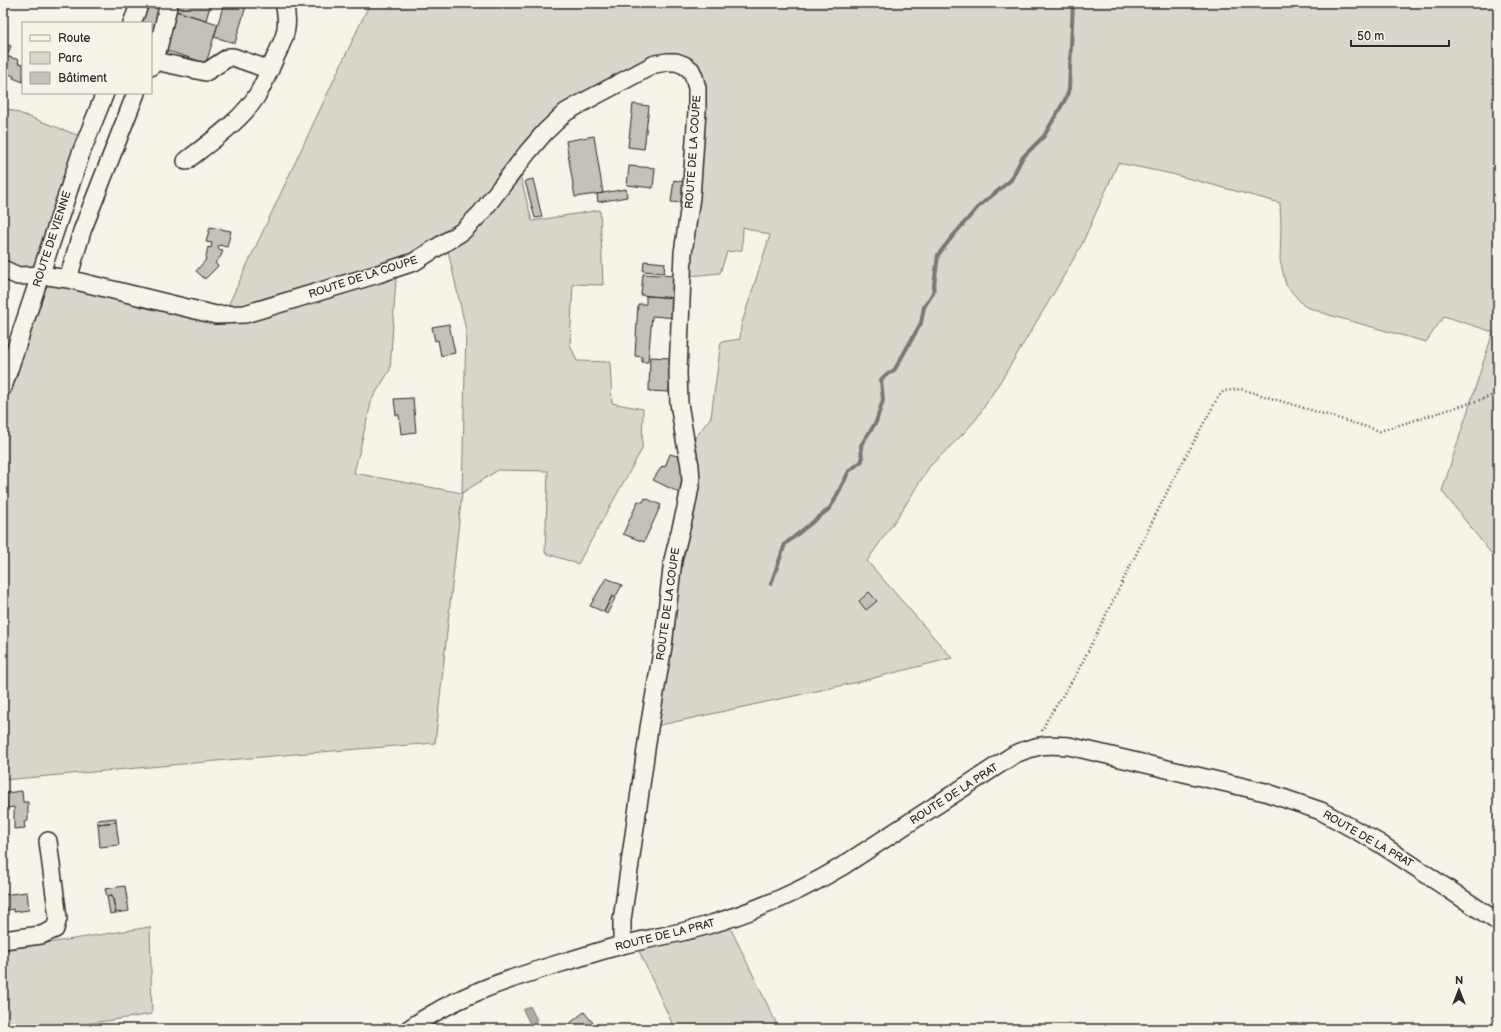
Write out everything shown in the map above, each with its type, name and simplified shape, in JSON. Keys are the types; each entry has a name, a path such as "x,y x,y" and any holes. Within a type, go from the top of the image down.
{"street":[{"path":"132,22 140,3"},
{"path":"169,3 153,64 206,72 229,57 233,57 270,70"},
{"path":"186,160 222,133 245,110 259,93 284,38 288,25 288,16 284,3"},
{"name":"ROUTE DE LA COUPE","path":"3,269 18,276 40,275 68,279 203,312 228,315 245,314 414,262 463,231 481,213 545,132 566,112 655,64 676,62 691,70 697,88 691,197 683,253 678,372 679,403 690,466 691,482 672,567 663,646 645,750 622,920 622,945"},
{"name":"ROUTE DE VIENNE","path":"3,387 81,153 105,94"},
{"path":"68,279 82,232 136,94"},
{"name":"ROUTE DE LA PRAT","path":"409,1029 447,1005 489,986 523,974 622,945 704,927 777,900 813,884 1015,754 1035,746 1069,746 1265,792 1321,811 1379,843 1498,922"},
{"path":"3,940 41,935 55,929 58,918 48,841"}],"path":[{"path":"1035,746 1047,720 1077,673 1171,484 1218,397 1224,391 1241,390 1380,431 1498,393"}],"green space":[{"path":"370,3 1498,3 1498,562 1442,491 1493,332 1444,316 1426,342 1329,315 1304,306 1286,285 1280,260 1280,203 1172,174 1118,163 1082,244 1005,374 977,418 929,467 903,509 867,561 952,658 858,682 656,726 692,442 711,417 721,342 740,339 741,326 770,235 743,227 742,250 727,252 720,273 690,276 691,60 598,87 458,229 400,261 225,312"},
{"path":"3,107 80,136 32,273 3,263"},
{"path":"519,171 532,221 600,210 603,285 573,284 570,345 577,361 610,362 612,403 643,409 642,449 578,564 545,553 548,471 498,470 462,493 466,330 448,251 467,238"},
{"path":"387,278 396,278 390,370 372,399 354,473 462,493 435,743 3,780 3,404 44,282 219,322"},
{"path":"150,927 152,1014 52,1029 3,1029 3,950"},
{"path":"730,927 779,1029 663,1029 672,1023 639,951"}],"shaded area":[{"path":"530,1006 537,1020 530,1024 523,1010"}],"building":[{"path":"148,3 166,3 152,40 152,22 140,22"},
{"path":"178,3 211,3 206,20 176,11"},
{"path":"224,3 247,3 235,43 214,37"},
{"path":"176,11 218,24 206,63 164,50"},
{"path":"3,43 11,46 8,54 3,52"},
{"path":"3,55 19,60 18,63 22,64 22,82 13,78 14,76 3,72"},
{"path":"633,104 649,106 644,149 628,147"},
{"path":"594,136 603,193 575,197 566,141"},
{"path":"629,166 655,168 653,188 627,185"},
{"path":"533,179 542,217 535,218 525,181"},
{"path":"674,180 684,182 682,203 671,202"},
{"path":"626,189 627,197 598,202 597,194"},
{"path":"210,227 231,231 227,247 219,245 218,249 223,250 221,256 215,263 218,266 205,279 196,271 205,261 208,247 211,248 212,243 206,242"},
{"path":"644,261 665,263 664,273 643,271"},
{"path":"643,274 675,276 673,298 641,295"},
{"path":"646,296 678,298 677,318 652,316 648,362 642,362 642,357 635,356 638,304 646,304"},
{"path":"449,324 455,353 441,356 438,340 435,341 432,327"},
{"path":"650,357 671,358 669,392 649,391"},
{"path":"413,398 416,432 401,434 399,415 396,415 394,399"},
{"path":"670,454 685,458 686,481 680,493 653,480 662,466 665,467"},
{"path":"645,498 661,505 644,542 623,534 638,501 643,502"},
{"path":"606,578 622,585 615,598 612,596 604,612 590,606"},
{"path":"869,592 877,601 866,610 859,601"},
{"path":"612,596 615,598 607,614 604,612"},
{"path":"22,791 23,802 28,802 28,821 24,822 25,828 14,829 14,807 7,808 6,793"},
{"path":"116,818 116,822 98,824 97,820"},
{"path":"116,822 119,845 100,847 98,824"},
{"path":"125,886 129,911 116,913 112,895 107,896 105,889"},
{"path":"27,892 29,910 14,912 13,909 3,911 3,895"},
{"path":"112,895 116,913 110,914 107,896"},
{"path":"584,1012 598,1029 563,1029"}],"waterway":[{"path":"771,584 785,544 829,509 849,471 862,461 861,445 876,422 883,400 881,380 884,376 895,369 921,323 924,307 933,293 938,255 978,207 1011,180 1022,158 1044,136 1066,98 1069,90 1073,3"}]}
